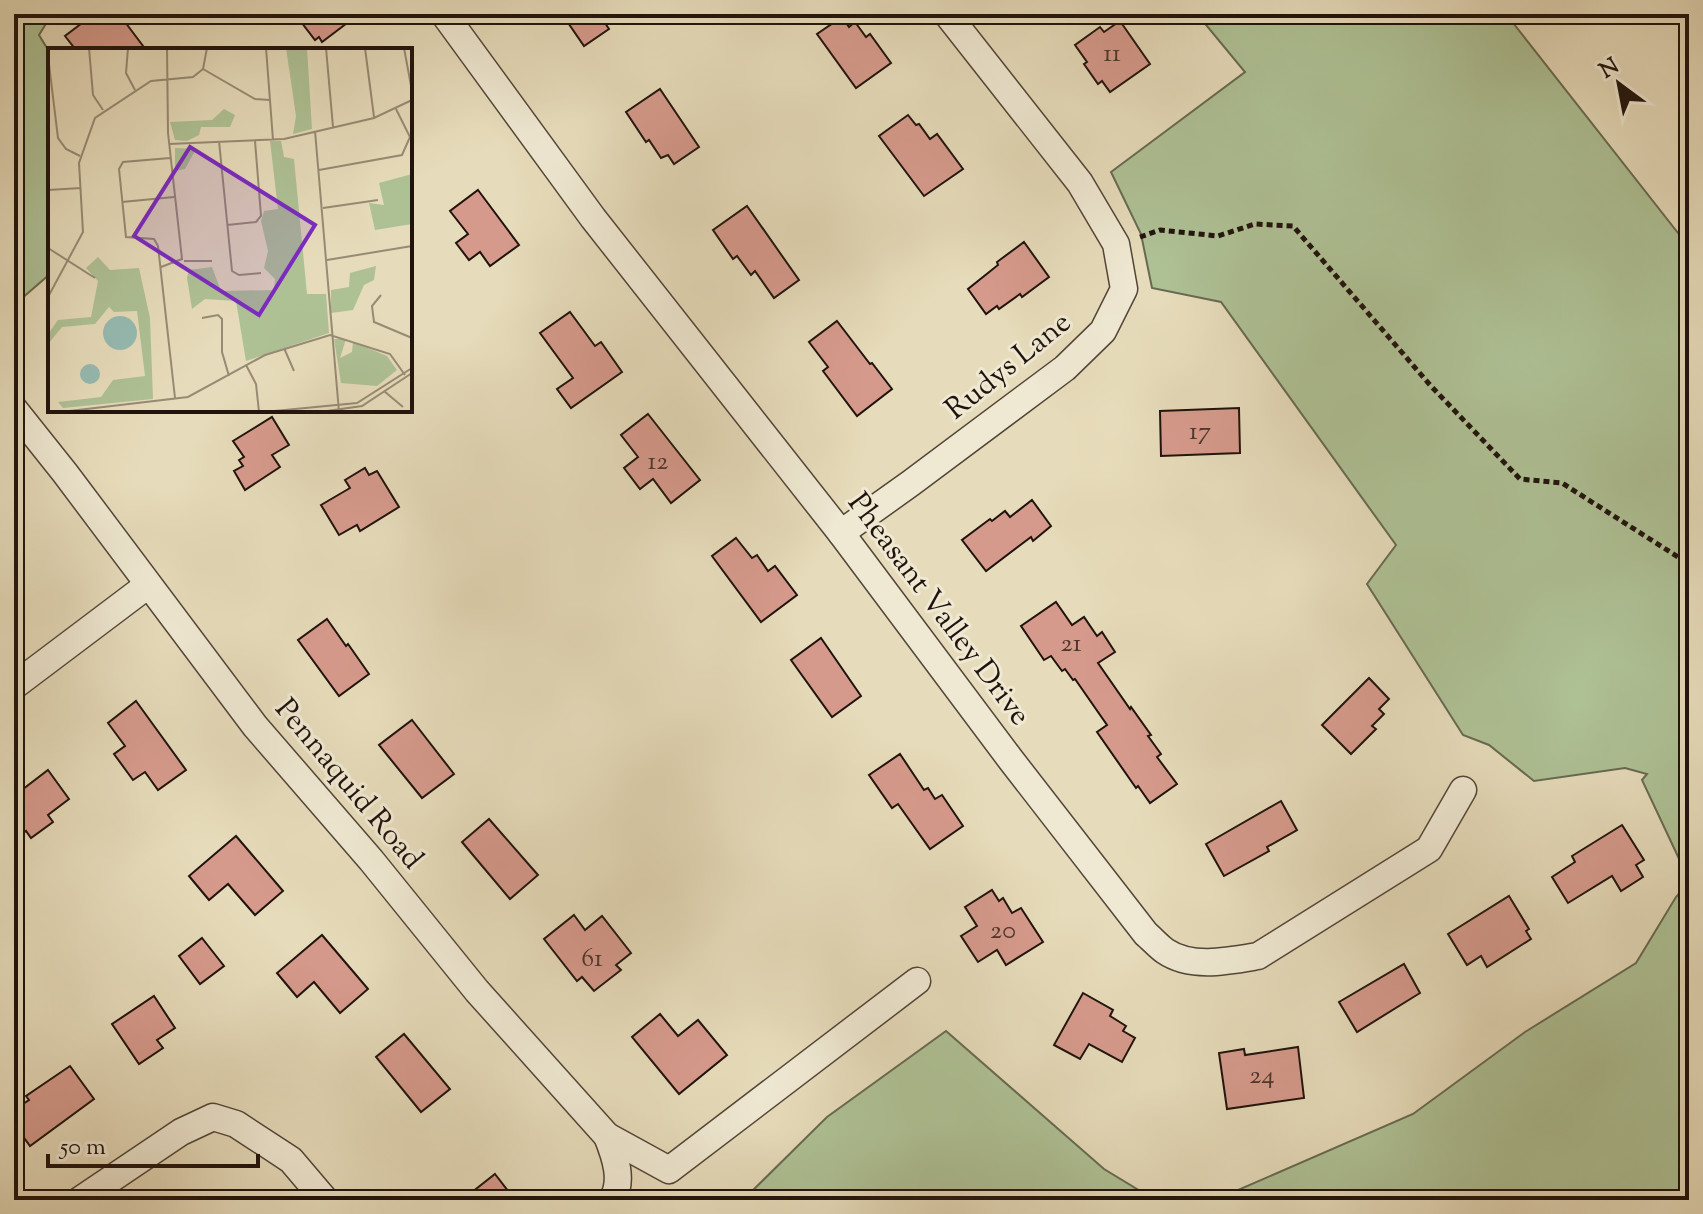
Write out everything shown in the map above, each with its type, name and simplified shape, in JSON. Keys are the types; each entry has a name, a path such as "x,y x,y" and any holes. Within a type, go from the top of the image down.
{"street":[{"name":"Pheasant Valley Drive","path":"444,14 593,218 841,533 1146,934 1166,952 1195,962 1258,956 1429,849 1463,790"},
{"name":"Rudys Lane","path":"841,533 1065,368 1103,331 1124,289 1116,244 1080,183 947,14"},
{"name":"Pennaquid Road","path":"14,409 255,726 371,860 477,991 607,1136 616,1156 617,1167 618,1190 612,1200"},
{"path":"14,686 148,585"},
{"path":"607,1136 669,1170 917,981"},
{"path":"80,1200 181,1132 213,1117 236,1124 291,1160 325,1200"}],"path":[{"path":"1116,244 1160,230 1218,236 1255,224 1293,226 1430,385 1520,479 1562,483 1689,564"}],"green space":[{"path":"52,14 39,35 48,50 48,276 14,305 14,15"},
{"path":"1197,14 1506,14 1689,247 1689,880 1642,780 1647,774 1625,768 1534,781 1489,745 1463,735 1367,584 1396,545 1221,302 1152,288 1141,234 1111,172 1245,72"},
{"path":"1689,882 1689,1200 1215,1200 1413,1114 1525,1032 1636,963 1676,897"},
{"path":"946,1031 1104,1169 1155,1200 743,1200 827,1117"}],"building":[{"path":"94,14 119,14 144,48 74,48 65,36"},
{"path":"295,14 359,14 322,42 319,37 315,40"},
{"path":"562,14 599,14 609,29 584,46"},
{"path":"842,17 849,27 855,22 866,37 870,34 891,63 856,88 817,34"},
{"path":"1120,21 1150,64 1110,92 1102,81 1098,84 1075,45 1100,27 1104,32"},
{"path":"660,89 699,147 674,164 668,155 661,158 649,140 646,142 626,112"},
{"path":"908,115 930,139 937,134 963,169 924,196 879,136"},
{"path":"478,190 519,245 490,266 480,252 469,260 456,243 468,234 450,211"},
{"path":"747,206 799,280 774,298 755,271 751,275 737,256 733,259 713,230"},
{"path":"1024,242 1049,277 1022,297 1020,294 986,314 968,289"},
{"path":"570,312 595,346 601,342 622,372 571,408 557,389 573,378 540,333"},
{"path":"837,321 892,389 857,416 823,371 828,367 809,342"},
{"path":"1239,408 1240,453 1161,456 1160,411"},
{"path":"648,414 700,480 671,503 653,479 640,489 624,468 638,457 621,435"},
{"path":"272,417 289,445 272,455 280,467 245,490 234,471 243,466 239,460 244,457 233,441"},
{"path":"365,468 369,475 377,471 399,507 360,531 357,525 339,535 321,505 350,488 345,480"},
{"path":"1032,500 1051,526 986,571 962,540 990,519 992,521 1005,511 1010,517"},
{"path":"736,538 752,558 757,555 768,571 775,566 797,595 761,622 712,556"},
{"path":"1056,602 1072,625 1084,617 1097,636 1102,632 1115,652 1098,663 1151,735 1148,736 1161,754 1157,757 1177,784 1150,803 1097,732 1107,725 1075,679 1065,669 1062,671 1051,656 1044,660 1021,626"},
{"path":"327,619 369,674 339,696 298,640"},
{"path":"821,638 861,696 832,717 791,660"},
{"path":"1369,678 1389,699 1379,709 1384,714 1372,726 1376,729 1351,754 1322,725"},
{"path":"136,701 186,770 158,790 145,772 133,780 114,754 125,746 108,723"},
{"path":"412,720 454,774 422,798 379,745"},
{"path":"900,754 924,790 928,788 935,799 942,795 963,826 930,849 898,804 892,808 869,775"},
{"path":"48,770 69,799 48,815 53,822 31,838 26,831 14,840 14,796"},
{"path":"1281,801 1297,830 1267,847 1269,851 1224,876 1206,844"},
{"path":"489,819 538,875 510,899 462,842"},
{"path":"1622,825 1644,860 1636,865 1643,877 1621,891 1612,876 1568,903 1552,877 1575,862 1572,856"},
{"path":"236,836 283,891 255,915 228,884 209,900 189,876"},
{"path":"992,890 999,901 1003,898 1012,913 1021,908 1043,942 1006,965 997,950 978,962 961,936 977,926 965,907"},
{"path":"1509,896 1529,929 1526,931 1531,939 1487,967 1481,956 1467,965 1448,934"},
{"path":"574,915 585,930 602,916 631,953 616,965 621,970 594,991 582,977 577,981 544,939"},
{"path":"322,935 368,989 340,1013 314,982 297,997 277,973"},
{"path":"202,938 224,966 200,984 179,956"},
{"path":"1404,964 1420,993 1357,1032 1339,1002"},
{"path":"1083,993 1113,1010 1110,1016 1126,1026 1123,1031 1135,1038 1122,1062 1089,1044 1080,1059 1054,1045"},
{"path":"154,996 175,1028 157,1040 163,1048 139,1064 112,1024"},
{"path":"660,1014 678,1036 698,1020 727,1055 679,1094 632,1037"},
{"path":"404,1034 450,1089 421,1112 376,1057"},
{"path":"1298,1047 1304,1098 1227,1109 1219,1053 1244,1049 1245,1055"},
{"path":"70,1066 94,1099 30,1146 14,1124 14,1110 29,1100 26,1096"},
{"path":"495,1174 515,1200 462,1200"}]}
